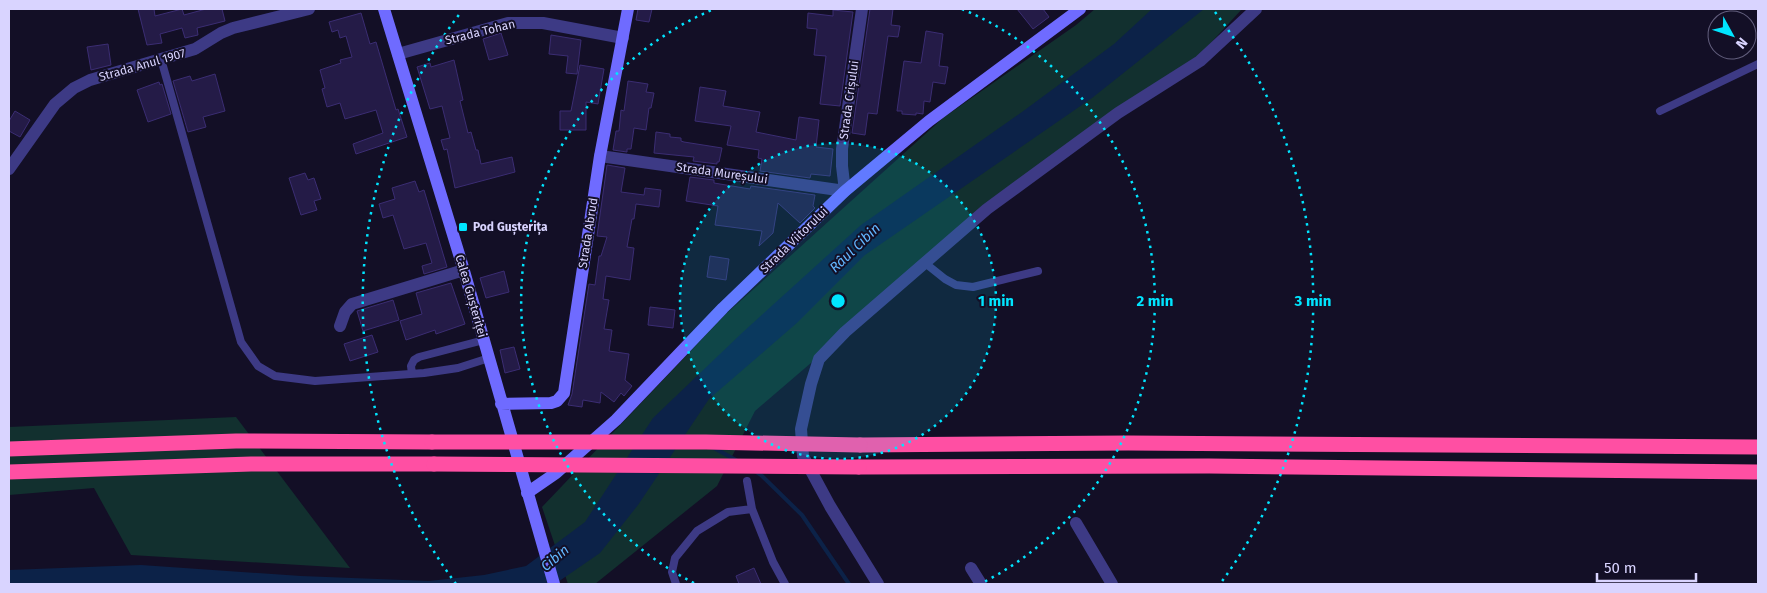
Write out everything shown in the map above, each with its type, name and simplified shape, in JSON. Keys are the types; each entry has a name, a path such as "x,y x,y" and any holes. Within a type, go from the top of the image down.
{"highway":[{"path":"9,449 236,441 706,442 860,445 1138,443 1758,447"},
{"path":"9,472 250,464 859,467 1210,466 1758,472"}],"street":[{"name":"Strada Anul 1907","path":"9,170 55,104 74,88 90,80 195,49 233,28 310,9"},
{"name":"Calea Gușteriței","path":"384,9 464,270 554,584"},
{"name":"Strada Abrud","path":"501,404 551,403 557,401 564,393 600,156 628,9"},
{"name":"Strada Crișului","path":"845,190 842,149 862,9"},
{"name":"Strada Viitorului","path":"527,493 556,473 616,420 723,308 845,190 929,121 1080,9"},
{"path":"878,584 802,456 801,429 811,384 819,359 845,332 987,209 1118,113 1200,61 1256,9"},
{"name":"Strada Tohan","path":"398,54 508,22 551,24 623,38"},
{"name":"Strada Mureșului","path":"600,156 845,190"},
{"path":"340,326 345,312 352,304 464,270"},
{"path":"1076,523 1112,584"},
{"path":"971,568 980,584"}],"lane":[{"path":"161,59 242,342 258,366 275,376 315,381 412,374 458,368 489,358"},
{"path":"1660,111 1758,64"},
{"path":"925,263 956,285 973,287 1038,271"},
{"path":"412,374 411,366 414,360 419,357 484,340"},
{"path":"747,481 752,510 773,562 785,584"},
{"path":"676,584 672,572 675,558 697,531 728,512 752,510"}],"green space":[{"path":"1095,9 1242,9 1196,59 936,250 910,278 755,411 717,486 595,584 568,584 542,507 726,314 943,118 1076,25"},
{"path":"236,417 350,568 131,555 94,488 9,495 9,427"}],"water":[{"path":"1152,9 1204,9 1092,98 865,255 798,322 709,399 638,505 600,553 555,584 9,584 9,570 141,565 301,576 429,581 484,575 526,566 585,522 653,418 743,332 861,225 1022,112 1114,44"}],"building":[{"path":"138,9 154,9 155,16 182,9 184,15 206,9 222,9 225,21 197,28 198,35 185,38 182,28 160,34 162,43 147,45"},
{"path":"638,9 652,9 649,22 636,20"},
{"path":"870,9 893,9 891,25 900,26 898,37 888,36 877,114 868,113 865,135 852,133"},
{"path":"1017,9 1043,9 1049,17 1033,29"},
{"path":"833,10 853,12 840,106 820,104 826,56 814,55 817,29 807,28 808,13 833,16"},
{"path":"361,13 370,44 376,42 396,110 398,109 407,137 356,154 353,144 383,133 376,110 345,119 340,103 327,107 322,89 325,88 320,70 341,63 340,60 352,57 346,36 340,38 338,30 332,32 329,22"},
{"path":"926,31 943,34 939,66 948,67 945,84 933,82 930,102 924,101 923,114 902,114 902,111 897,111 904,61 921,63"},
{"path":"501,33 508,55 489,60 483,39"},
{"path":"551,35 581,40 577,74 566,73 568,56 549,54"},
{"path":"108,44 111,65 91,70 87,47"},
{"path":"454,60 463,100 460,101 468,133 471,132 481,164 512,157 515,172 455,188 447,149 444,150 441,140 450,138 442,106 430,109 417,67 430,63 431,67"},
{"path":"580,65 604,69 598,104 586,102 586,130 560,130 560,111 571,111"},
{"path":"215,74 225,111 203,117 206,127 188,132 173,81 190,76 192,81"},
{"path":"628,81 648,84 646,92 654,93 651,108 649,108 646,130 634,128 631,149 627,149 627,152 613,150 616,131 619,131 621,110 624,111"},
{"path":"159,82 160,85 162,84 171,114 148,122 137,90"},
{"path":"700,87 726,91 723,106 760,112 756,132 796,140 799,117 819,120 816,147 833,149 830,176 811,174 810,178 760,171 762,159 758,158 759,150 727,145 731,126 695,121"},
{"path":"15,111 30,120 20,137 9,131 9,121"},
{"path":"656,132 670,134 670,137 681,138 681,141 684,142 722,148 719,162 717,164 693,161 694,157 654,153"},
{"path":"607,165 625,168 621,192 644,195 645,188 661,190 659,207 636,204 627,247 634,248 630,280 606,276 603,299 609,300 604,329 612,330 609,351 629,354 625,380 632,386 624,396 621,393 614,402 601,392 600,403 583,400 582,407 568,405 572,394 589,284 595,285 599,256 601,256 607,237 597,236"},
{"path":"305,173 308,180 314,178 321,199 314,201 317,210 301,215 289,178"},
{"path":"690,177 714,180 714,183 750,189 751,186 815,195 813,206 815,208 800,223 778,203 773,233 759,246 762,231 715,225 718,206 686,201"},
{"path":"415,181 419,192 424,190 447,267 424,274 422,266 432,263 426,243 404,249 393,215 383,218 379,204 395,199 392,188"},
{"path":"710,256 729,259 726,280 707,277"},
{"path":"504,271 509,292 486,298 480,278"},
{"path":"451,283 465,324 436,334 435,330 406,340 400,321 422,314 416,293"},
{"path":"393,300 399,320 363,331 357,311"},
{"path":"650,307 675,310 673,328 648,325"},
{"path":"372,335 378,352 350,361 344,344"},
{"path":"514,347 520,369 505,373 500,350"},
{"path":"754,568 761,584 739,584 736,576"}],"waterway":[{"path":"714,448 736,460"},
{"path":"755,471 802,515 849,584"}],"place":[{"name":"Pod Gușterița","path":"463,227"}],"water label":[{"name":"Râul Cibin","path":"855,248"},
{"name":"Cibin","path":"555,558"}]}
